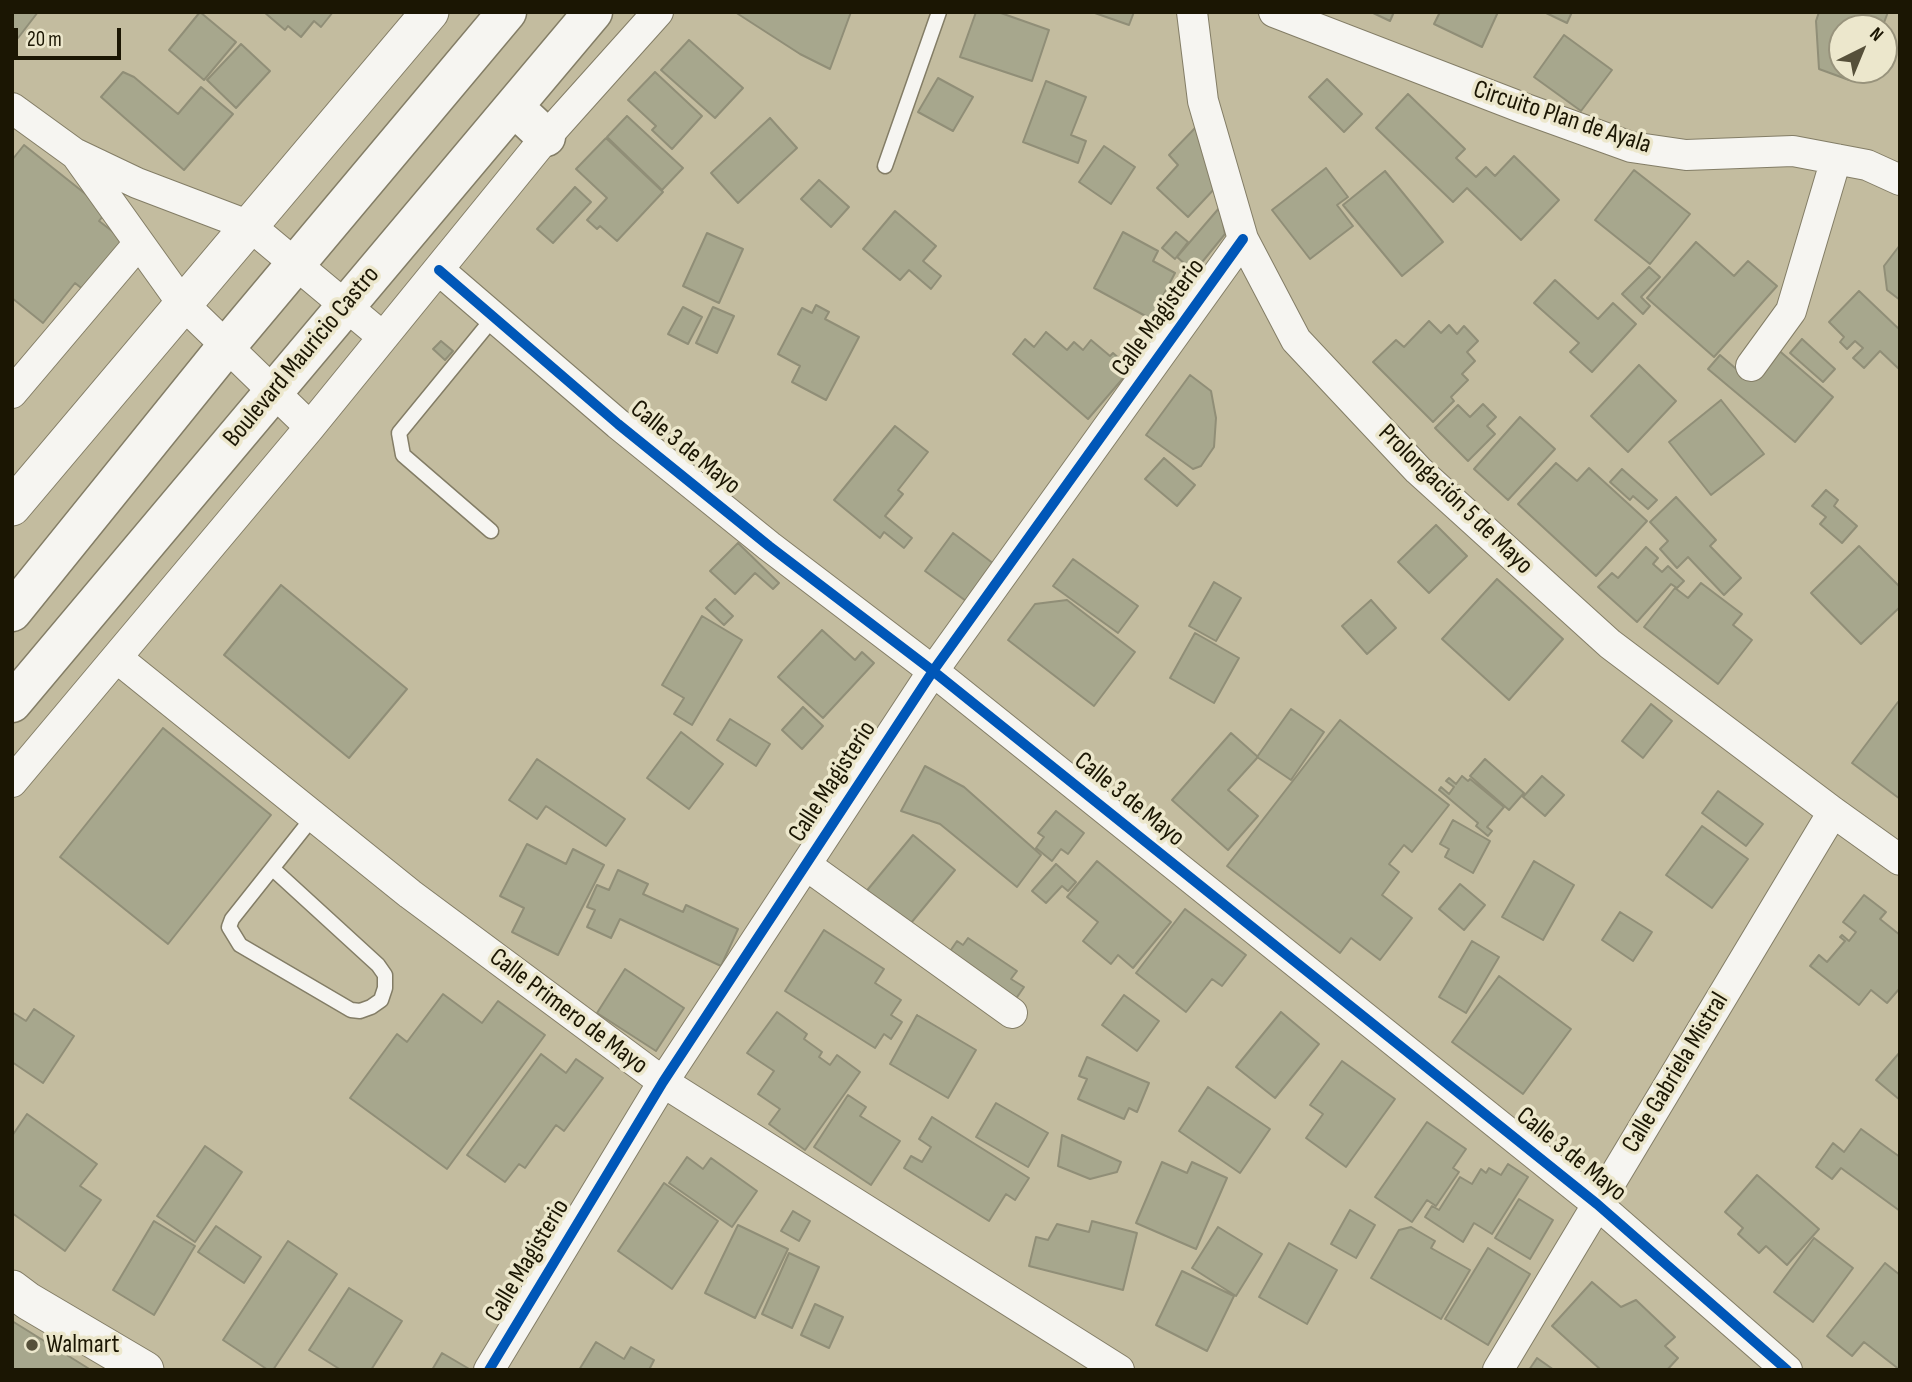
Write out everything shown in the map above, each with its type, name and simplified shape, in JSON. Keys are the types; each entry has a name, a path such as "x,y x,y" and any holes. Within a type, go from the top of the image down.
{"main road":[{"path":"12,612 226,347 508,12"},
{"name":"Boulevard Mauricio Castro","path":"12,703 593,12"},
{"path":"514,107 546,137"}],"street":[{"path":"12,507 430,12"},
{"path":"12,782 310,427 546,137 658,12"},
{"name":"Prolongación 5 de Mayo","path":"1192,12 1203,101 1243,239 1296,340 1418,470 1610,644 1900,860"},
{"name":"Circuito Plan de Ayala","path":"1274,12 1631,147 1686,155 1793,151 1867,165 1900,180"},
{"path":"12,108 74,153 137,183 250,226 383,337"},
{"path":"74,153 182,303 310,427"},
{"path":"1751,366 1791,311 1836,159"},
{"name":"Calle Magisterio","path":"489,1370 663,1082 933,671 1243,239"},
{"path":"12,393 139,243"},
{"name":"Calle 3 de Mayo","path":"439,271 629,433 769,546 933,671 1597,1204 1787,1370"},
{"name":"Calle Primero de Mayo","path":"117,658 410,894 663,1082 1119,1370"},
{"name":"Calle Gabriela Mistral","path":"1498,1370 1833,812"},
{"path":"806,865 1012,1013"},
{"path":"18,1295 145,1370"}],"lane":[{"path":"885,166 939,12"},
{"path":"491,531 403,455 399,433 494,317"},
{"path":"273,869 378,965 385,975 385,988 380,999 371,1007 360,1011 351,1010 240,945 232,936 229,927 232,919 313,817"}],"building":[{"path":"12,12 38,12 18,38 12,34"},
{"path":"200,12 236,42 204,80 169,50"},
{"path":"264,12 333,12 321,27 314,21 301,37 288,26 285,30"},
{"path":"735,12 851,12 830,69 800,54"},
{"path":"976,12 998,12 1049,30 1032,81 960,57"},
{"path":"1092,12 1134,12 1129,25"},
{"path":"1371,12 1394,12 1390,21"},
{"path":"1440,12 1498,12 1482,47 1434,24"},
{"path":"1544,12 1572,12 1567,23"},
{"path":"1819,12 1888,12 1828,14 1828,72 1819,69 1816,21"},
{"path":"1564,35 1612,70 1581,111 1534,77"},
{"path":"689,40 743,88 715,118 661,70"},
{"path":"241,44 270,71 236,108 207,80"},
{"path":"123,72 134,77 178,114 201,87 233,114 184,170 101,97"},
{"path":"655,72 702,116 672,149 652,130 656,126 628,100"},
{"path":"938,78 973,97 953,131 918,112"},
{"path":"1327,79 1362,114 1344,132 1309,97"},
{"path":"1046,81 1086,97 1071,135 1086,141 1078,163 1023,142"},
{"path":"1408,94 1465,149 1456,158 1476,177 1486,167 1495,176 1514,156 1559,200 1521,240 1467,188 1453,202 1376,128"},
{"path":"627,116 683,168 662,190 607,137"},
{"path":"770,118 797,148 738,203 711,173"},
{"path":"1197,126 1216,187 1188,217 1157,188 1178,165 1169,155"},
{"path":"606,138 663,192 617,241 600,226 597,229 587,220 607,198 576,169"},
{"path":"24,145 107,211 99,221 125,241 85,291 75,283 43,323 12,298 12,160"},
{"path":"1104,146 1135,167 1111,204 1079,182"},
{"path":"1326,168 1348,197 1337,205 1353,226 1310,259 1272,210"},
{"path":"1634,170 1690,214 1650,264 1595,220"},
{"path":"1385,171 1443,242 1402,276 1343,205"},
{"path":"819,180 849,207 831,227 801,199"},
{"path":"575,187 591,202 553,243 537,229"},
{"path":"1220,207 1225,234 1194,272 1177,257"},
{"path":"895,211 936,246 923,261 941,276 931,289 909,270 900,280 863,249"},
{"path":"1123,232 1158,251 1153,261 1175,273 1151,319 1094,288"},
{"path":"1176,232 1188,242 1175,259 1162,248"},
{"path":"707,233 743,249 719,303 683,286"},
{"path":"1696,242 1734,276 1748,261 1777,286 1714,357 1647,298"},
{"path":"1900,245 1900,300 1887,290 1884,266"},
{"path":"1649,267 1660,277 1641,297 1650,306 1643,314 1622,294"},
{"path":"1555,280 1598,319 1613,303 1636,324 1592,372 1570,352 1579,343 1534,303"},
{"path":"1859,291 1900,330 1899,369 1880,351 1864,368 1853,358 1863,348 1855,341 1847,349 1840,342 1844,337 1829,322"},
{"path":"816,305 829,312 825,319 859,337 826,400 792,382 800,366 778,354 802,308 812,313"},
{"path":"683,307 702,317 688,344 668,334"},
{"path":"713,307 734,316 717,353 696,343"},
{"path":"1429,321 1441,333 1449,325 1457,334 1464,326 1478,341 1467,352 1475,361 1462,374 1468,380 1451,397 1454,401 1433,422 1373,362 1396,340 1404,347"},
{"path":"1046,332 1067,350 1074,342 1083,350 1091,340 1110,356 1113,353 1131,369 1088,419 1013,354 1025,339 1034,347"},
{"path":"1802,339 1835,369 1823,382 1790,353"},
{"path":"441,341 453,351 445,360 433,349"},
{"path":"1776,348 1833,397 1795,442 1708,369 1720,355 1749,380"},
{"path":"1639,365 1676,401 1628,452 1591,416"},
{"path":"1190,375 1211,391 1216,418 1214,447 1201,466 1193,469 1146,435"},
{"path":"1721,400 1764,454 1711,495 1669,442"},
{"path":"1483,404 1496,417 1487,426 1495,434 1468,461 1435,428 1458,405 1470,417"},
{"path":"1520,417 1555,449 1508,500 1474,469"},
{"path":"895,426 928,452 898,490 903,494 885,516 912,538 904,548 884,532 880,538 834,500"},
{"path":"1164,458 1195,485 1177,506 1145,479"},
{"path":"1556,463 1577,481 1589,468 1647,521 1596,576 1518,504"},
{"path":"1622,469 1657,500 1648,509 1633,496 1630,500 1610,482"},
{"path":"1826,490 1838,500 1834,506 1857,526 1842,543 1820,524 1826,517 1812,506"},
{"path":"1676,497 1716,540 1710,546 1741,578 1724,595 1688,557 1677,568 1660,549 1668,541 1650,522"},
{"path":"1436,525 1467,556 1429,593 1398,562"},
{"path":"953,533 994,564 966,601 925,571"},
{"path":"738,543 779,583 773,589 755,573 735,594 710,571"},
{"path":"1859,546 1900,587 1900,607 1861,644 1811,593"},
{"path":"1646,547 1658,558 1653,564 1662,572 1668,566 1684,581 1677,588 1671,584 1637,622 1598,587 1612,573 1618,578"},
{"path":"1073,559 1138,606 1118,633 1053,586"},
{"path":"1497,579 1563,639 1509,700 1442,639"},
{"path":"1214,582 1241,598 1216,641 1189,626"},
{"path":"1701,583 1742,614 1733,625 1752,640 1718,684 1644,627 1675,588 1688,598"},
{"path":"281,585 407,689 349,758 224,655"},
{"path":"715,599 733,616 724,625 706,608"},
{"path":"1067,600 1135,652 1094,706 1008,640 1035,604"},
{"path":"1371,600 1396,628 1367,654 1342,626"},
{"path":"702,616 742,640 692,725 674,714 684,698 662,685"},
{"path":"822,630 855,660 862,652 874,663 823,718 778,677"},
{"path":"1195,633 1239,658 1214,703 1170,678"},
{"path":"1898,702 1900,703 1900,799 1852,763"},
{"path":"1651,704 1672,721 1643,758 1622,741"},
{"path":"803,707 823,726 802,749 782,730"},
{"path":"1291,709 1324,732 1291,780 1257,757"},
{"path":"730,719 770,744 756,766 717,740"},
{"path":"1340,720 1449,805 1412,852 1404,845 1389,864 1399,872 1382,895 1412,918 1380,960 1351,938 1340,953 1227,866"},
{"path":"163,728 271,815 168,944 60,857"},
{"path":"681,732 723,764 689,809 647,778"},
{"path":"1231,733 1258,757 1228,790 1258,816 1228,850 1172,800"},
{"path":"537,759 625,819 606,846 546,806 537,819 509,800"},
{"path":"1485,759 1524,793 1509,810 1470,776"},
{"path":"925,766 964,787 1041,855 1017,887 940,824 901,811"},
{"path":"1462,776 1468,781 1470,779 1504,807 1487,827 1492,831 1488,836 1476,826 1478,823 1439,790 1441,787 1449,794 1454,787 1446,781 1449,778 1456,784"},
{"path":"1542,776 1564,795 1545,816 1523,797"},
{"path":"1718,791 1763,824 1746,846 1702,813"},
{"path":"1056,811 1084,833 1068,854 1061,849 1052,861 1036,848 1044,837 1038,833"},
{"path":"1453,820 1490,841 1473,873 1445,857 1449,849 1440,844"},
{"path":"1702,826 1748,859 1712,908 1666,875"},
{"path":"913,835 955,870 906,929 864,894"},
{"path":"527,844 566,864 573,849 604,865 558,955 512,932 524,908 500,896"},
{"path":"1097,861 1171,922 1133,968 1118,955 1111,964 1083,941 1098,922 1067,897"},
{"path":"1534,861 1574,885 1543,940 1502,917"},
{"path":"1056,864 1076,882 1068,891 1062,886 1046,903 1032,891"},
{"path":"618,870 648,884 643,894 683,912 686,905 738,929 721,966 620,919 611,938 587,927 595,910 587,907 597,885 609,890"},
{"path":"1460,884 1485,905 1464,930 1439,909"},
{"path":"1864,895 1886,912 1880,919 1900,935 1900,988 1887,1003 1871,990 1859,1005 1810,966 1819,955 1827,962 1845,941 1840,937 1842,935 1849,941 1856,932 1843,922"},
{"path":"1185,909 1246,955 1222,986 1212,979 1186,1012 1136,973"},
{"path":"1620,912 1652,932 1633,961 1602,940"},
{"path":"824,930 884,969 875,983 901,1000 891,1015 902,1022 891,1039 884,1034 875,1048 785,991"},
{"path":"968,938 1017,971 1011,979 1024,987 1013,1003 946,957 957,941 963,945"},
{"path":"1472,941 1499,957 1466,1013 1439,997"},
{"path":"625,969 684,1008 656,1051 597,1013"},
{"path":"1499,976 1571,1029 1523,1094 1452,1042"},
{"path":"443,994 482,1023 498,1001 545,1035 447,1169 350,1098 397,1034 407,1042"},
{"path":"1124,995 1159,1021 1137,1051 1102,1025"},
{"path":"34,1009 74,1036 43,1083 12,1062 12,1012 26,1021"},
{"path":"777,1012 807,1034 804,1039 822,1052 819,1057 830,1065 837,1055 860,1072 805,1150 769,1124 780,1109 758,1094 774,1071 747,1053"},
{"path":"1281,1012 1319,1044 1275,1098 1236,1067"},
{"path":"917,1015 976,1050 948,1098 890,1064"},
{"path":"1900,1052 1900,1100 1876,1080"},
{"path":"541,1054 566,1073 576,1059 603,1078 564,1131 556,1125 525,1168 519,1164 505,1182 467,1155"},
{"path":"1087,1057 1149,1083 1137,1112 1129,1108 1124,1119 1078,1099 1087,1079 1079,1076"},
{"path":"1342,1061 1395,1099 1346,1167 1306,1138 1323,1114 1310,1105"},
{"path":"1208,1087 1270,1129 1240,1173 1179,1131"},
{"path":"848,1095 866,1107 860,1116 900,1141 871,1185 814,1147"},
{"path":"996,1103 1048,1133 1028,1167 976,1137"},
{"path":"27,1114 97,1164 80,1186 101,1200 65,1251 12,1213 12,1136"},
{"path":"932,1117 1029,1178 1015,1200 1006,1194 989,1221 904,1168 911,1156 922,1162 931,1147 919,1139"},
{"path":"1427,1122 1466,1149 1453,1168 1459,1172 1436,1206 1427,1200 1412,1222 1375,1197"},
{"path":"1861,1129 1900,1157 1900,1211 1841,1168 1832,1179 1816,1167 1833,1143 1844,1152"},
{"path":"1062,1135 1121,1162 1117,1172 1090,1179 1058,1166"},
{"path":"205,1146 242,1172 195,1242 157,1216"},
{"path":"687,1157 703,1169 711,1158 757,1191 732,1227 669,1183"},
{"path":"1162,1162 1187,1173 1192,1162 1227,1178 1196,1249 1136,1223"},
{"path":"1508,1164 1528,1177 1492,1234 1474,1223 1463,1242 1425,1217 1432,1206 1439,1210 1460,1177 1472,1184 1481,1169 1486,1173 1489,1168 1501,1175"},
{"path":"1757,1175 1819,1229 1787,1265 1766,1246 1759,1253 1738,1234 1743,1228 1725,1212"},
{"path":"664,1183 718,1221 672,1289 618,1251"},
{"path":"1519,1199 1553,1220 1530,1259 1495,1238"},
{"path":"1350,1210 1375,1225 1356,1258 1331,1244"},
{"path":"793,1211 810,1221 799,1241 781,1231"},
{"path":"154,1221 195,1246 154,1315 113,1290"},
{"path":"1092,1221 1137,1233 1123,1290 1029,1266 1036,1237 1048,1240 1057,1224 1089,1232"},
{"path":"738,1225 788,1249 755,1318 705,1293"},
{"path":"216,1226 261,1257 244,1283 198,1252"},
{"path":"1218,1227 1262,1254 1236,1296 1192,1268"},
{"path":"1411,1227 1435,1241 1431,1248 1470,1270 1441,1319 1371,1278 1399,1230"},
{"path":"1814,1238 1853,1268 1813,1322 1774,1292"},
{"path":"288,1241 337,1274 273,1370 268,1370 223,1340"},
{"path":"1289,1243 1337,1270 1307,1324 1259,1297"},
{"path":"1488,1248 1530,1274 1488,1345 1445,1319"},
{"path":"789,1253 819,1267 792,1328 762,1314"},
{"path":"1885,1263 1900,1275 1900,1370 1864,1342 1852,1356 1827,1336"},
{"path":"1182,1271 1234,1296 1207,1351 1156,1325"},
{"path":"1592,1282 1621,1307 1636,1300 1675,1337 1665,1346 1678,1358 1667,1370 1601,1370 1552,1326"},
{"path":"349,1288 402,1321 371,1370 341,1370 309,1350"},
{"path":"815,1304 843,1317 829,1348 801,1335"},
{"name":"Walmart","path":"12,1321 91,1370 12,1370"},
{"path":"596,1342 624,1359 631,1347 654,1360 649,1370 579,1370"},
{"path":"442,1353 471,1370 432,1370"},
{"path":"1537,1358 1554,1370 1529,1370"}],"cycle path":[{"path":"489,1370 663,1082 933,671 1243,239"},
{"path":"439,270 618,424 769,546 933,671 1597,1204 1787,1370"}],"place":[{"name":"Walmart","path":"32,1345"}]}
